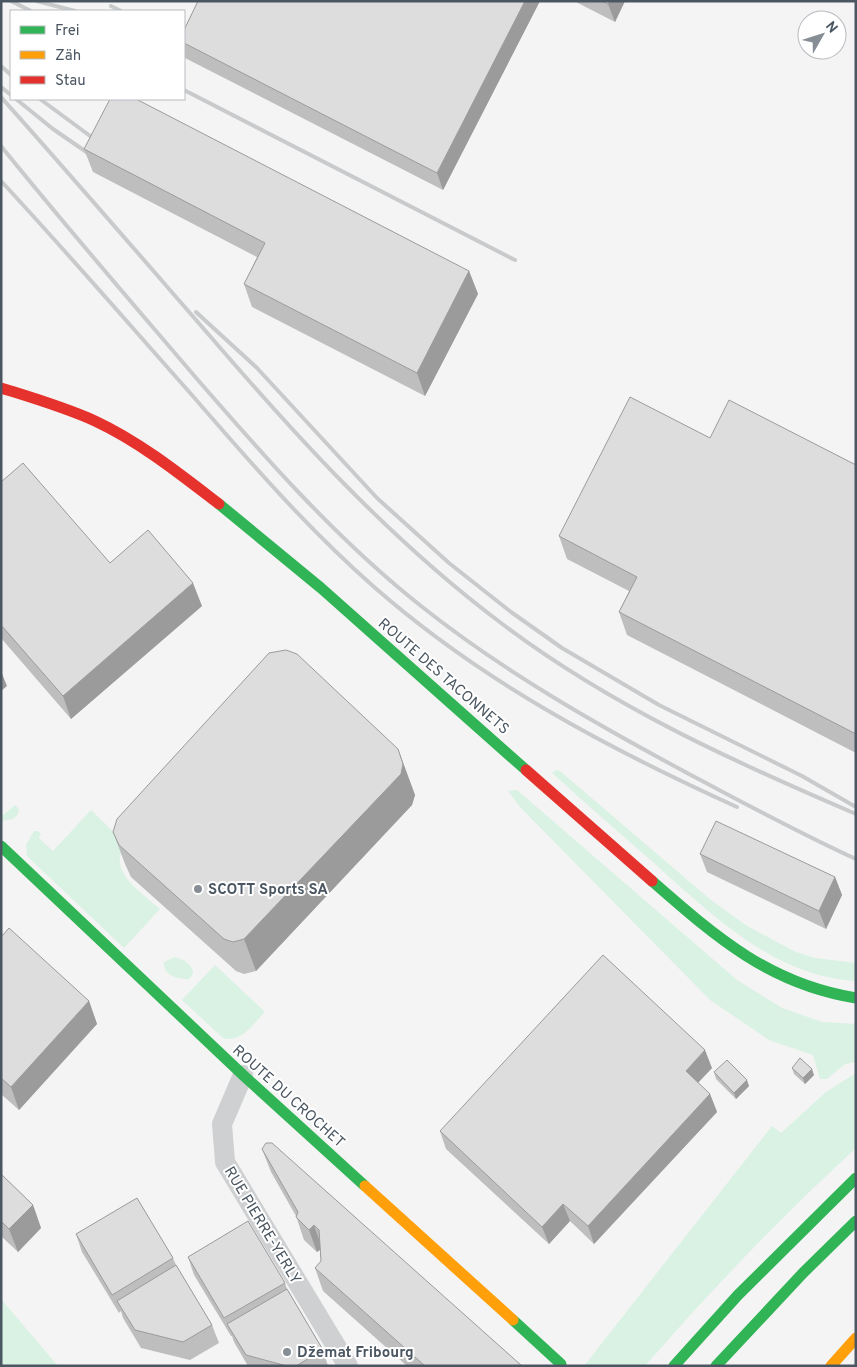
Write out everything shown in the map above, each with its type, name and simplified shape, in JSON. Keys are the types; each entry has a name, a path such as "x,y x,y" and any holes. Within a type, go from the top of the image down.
{"main road":[{"name":"ROUTE DES TACONNETS","path":"1,388 60,406 97,422 169,465 245,524 321,588 705,928 738,954 775,976 806,988 856,998"},
{"name":"ROUTE DU CROCHET","path":"1,846 243,1075 562,1364"},
{"path":"674,1366 750,1282 856,1178"},
{"path":"716,1366 803,1273 856,1221"},
{"path":"831,1366 856,1338"}],"street":[{"name":"RUE PIERRE-YERLY","path":"243,1075 222,1124 225,1162 348,1366"}],"green space":[{"path":"556,770 560,771 711,900 747,926 796,952 815,958 856,963 856,981 826,977 798,968 772,956 746,940 699,903 552,773"},
{"path":"517,790 737,980 782,1008 822,1022 856,1024 856,1062 845,1064 827,1079 820,1079 813,1055 769,1040 710,1000 520,807 508,791"},
{"path":"15,805 19,809 18,814 13,819 1,821 1,814 3,815"},
{"path":"91,810 126,844 121,854 120,863 128,880 160,909 124,948 27,856 26,845 34,831 38,831 41,834 39,838 53,851"},
{"path":"175,957 190,965 193,974 189,979 172,976 166,971 164,962"},
{"path":"215,965 265,1012 246,1032 235,1038 223,1038 182,1000"},
{"path":"856,1073 856,1148 748,1254 645,1366 584,1366 772,1126 781,1133 826,1092"},
{"path":"1,1299 58,1366 1,1366"}],"building":[{"path":"198,1 525,1 437,173 185,44 185,28"},
{"path":"109,100 138,100 469,271 417,373 244,284 265,243 84,149"},
{"path":"630,397 710,438 729,400 856,465 856,734 619,612 637,577 559,536"},
{"path":"23,463 110,563 148,530 193,583 63,696 1,625 1,482"},
{"path":"286,650 297,654 398,749 403,764 401,774 244,939 233,942 224,939 119,845 113,832 117,819 269,653"},
{"path":"716,821 835,877 819,911 700,854"},
{"path":"9,928 89,1001 11,1087 1,1078 1,937"},
{"path":"603,955 705,1050 686,1071 710,1094 588,1226 563,1204 542,1227 440,1131"},
{"path":"800,1058 812,1069 803,1078 792,1068"},
{"path":"727,1060 747,1080 734,1093 714,1072"},
{"path":"266,1143 272,1143 522,1366 425,1366 315,1268 321,1261 319,1230 314,1225 309,1230 296,1217 298,1212 262,1149"},
{"path":"1,1174 33,1205 9,1229 1,1221"},
{"path":"137,1198 173,1258 112,1295 76,1234"},
{"path":"248,1221 285,1283 224,1318 188,1257"},
{"path":"176,1265 212,1325 183,1342 135,1330 117,1301"},
{"path":"287,1289 323,1350 296,1366 287,1366 246,1355 227,1324"}],"railway":[{"path":"11,1 29,10"},
{"path":"37,1 71,10"},
{"path":"111,6 119,10"},
{"path":"1,66 10,74"},
{"path":"1,87 10,94"},
{"path":"185,91 515,260"},
{"path":"1,97 308,446 381,521 460,590 542,653 628,705 718,752 856,814"},
{"path":"17,100 53,129 98,160"},
{"path":"41,100 101,144"},
{"path":"1,146 95,260 245,434 329,524 389,580 485,653 551,696 689,774 856,859"},
{"path":"1,181 279,493 325,541 373,586 457,652 547,710 640,761 737,807"},
{"path":"196,312 257,368 377,498 449,563 511,612 562,648 659,705 802,776 856,807"}],"traffic: fast":[{"path":"219,504 321,588 526,770"},
{"path":"1,846 243,1075 365,1186"},
{"path":"652,881 722,939 770,970 796,982 856,998"},
{"path":"674,1366 738,1295 856,1178"},
{"path":"716,1366 803,1273 856,1221"},
{"path":"513,1320 561,1364"}],"traffic: slow":[{"path":"365,1186 513,1320"},
{"path":"831,1366 856,1338"}],"traffic: jam":[{"path":"1,388 72,411 112,429 159,459 219,504"},
{"path":"526,770 652,881"}],"place":[{"name":"SCOTT Sports SA","path":"198,889"},
{"name":"Džemat Fribourg","path":"287,1352"}]}
